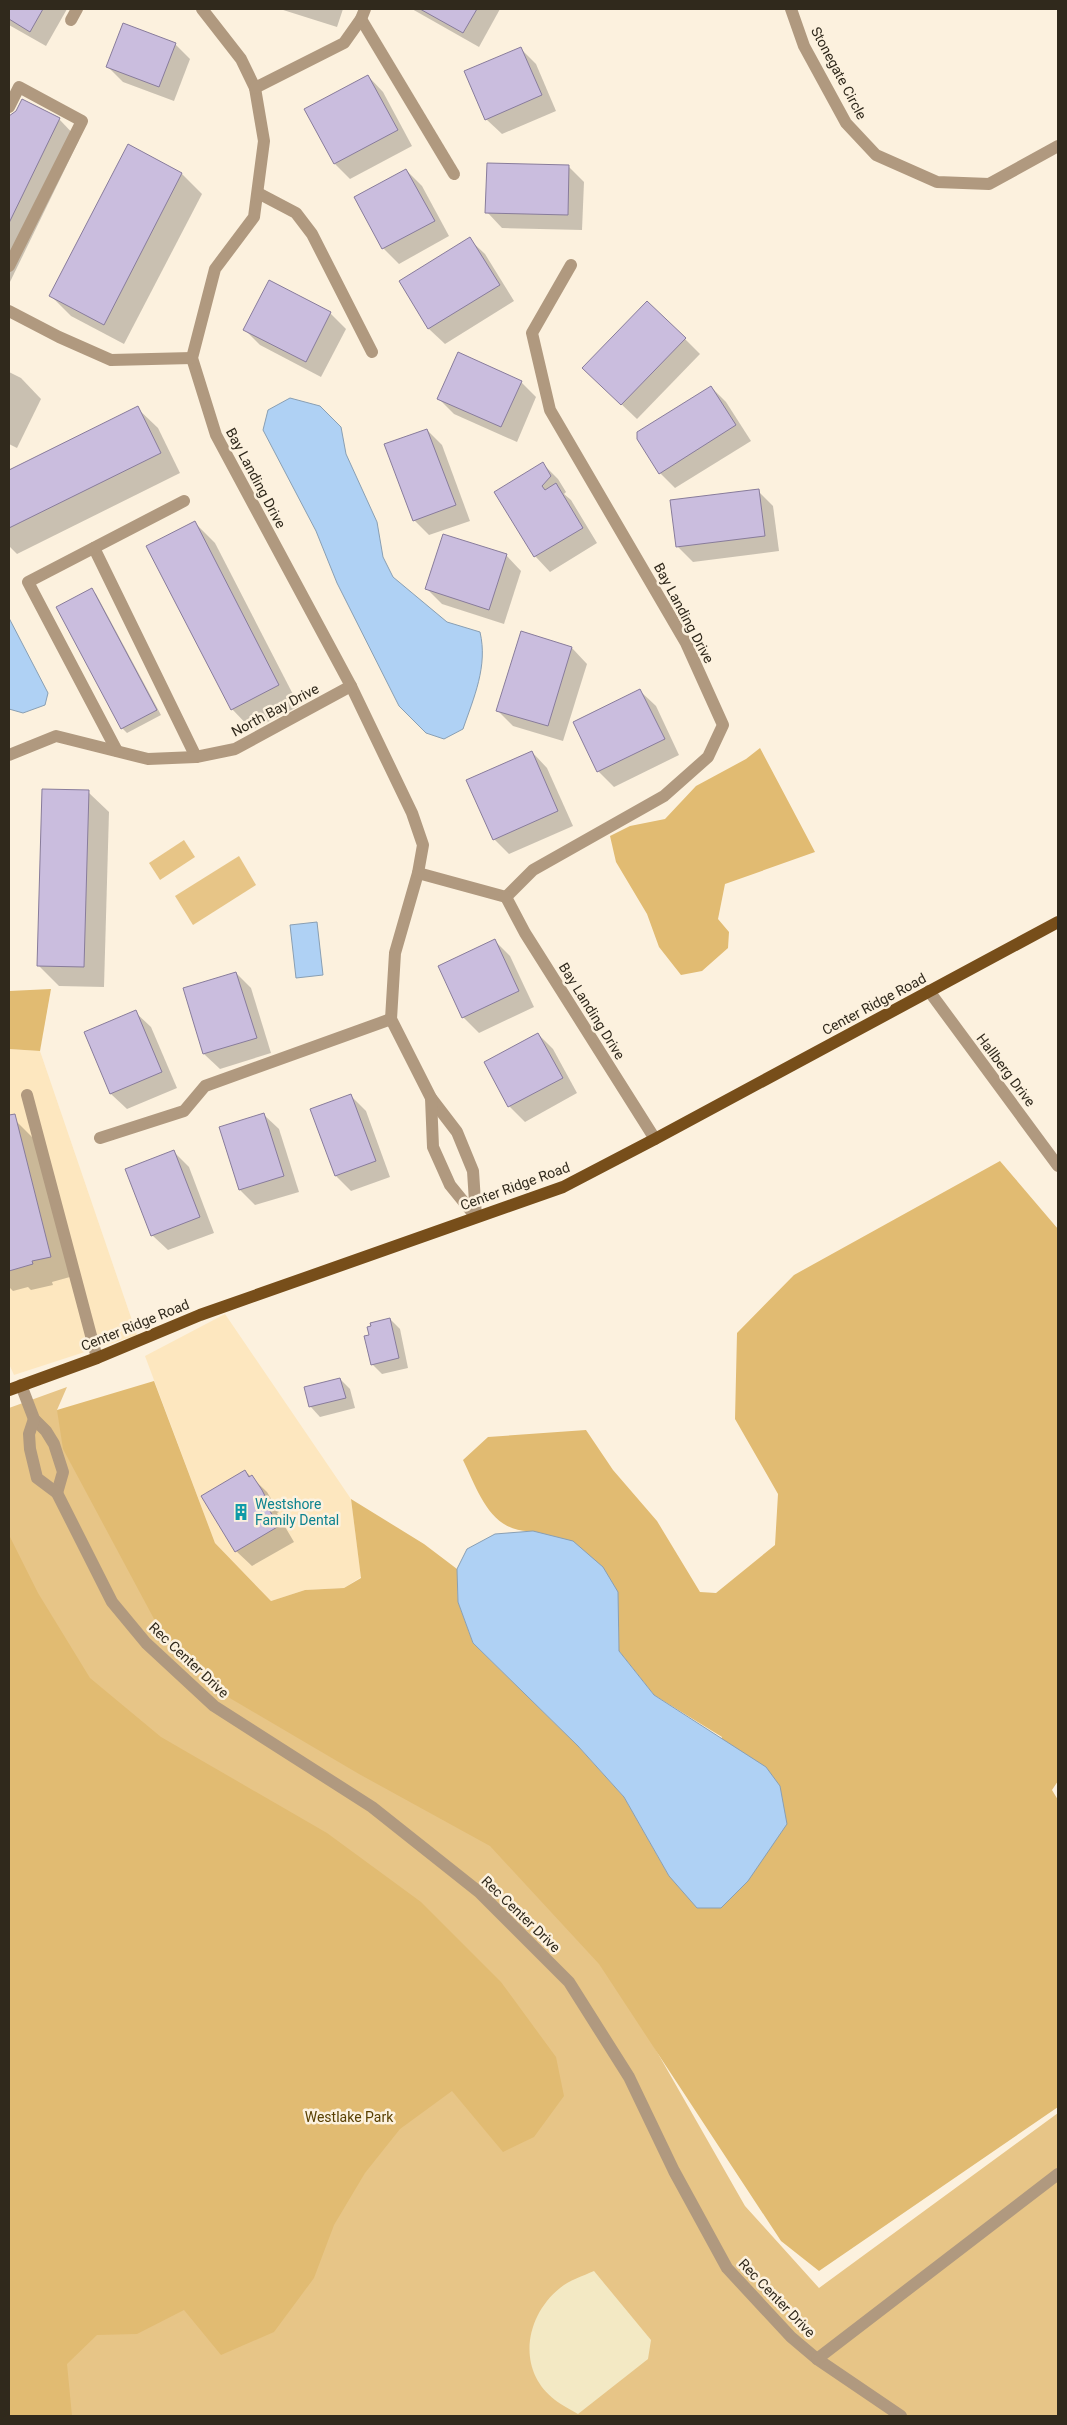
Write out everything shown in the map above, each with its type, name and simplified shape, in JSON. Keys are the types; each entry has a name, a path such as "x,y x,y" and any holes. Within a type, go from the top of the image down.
{"main road":[{"name":"Center Ridge Road","path":"9,1390 97,1358 200,1315 563,1187 1058,922"}],"street":[{"path":"9,311 59,337 111,360 192,358 215,269 254,217 264,141 255,88 242,58 202,9"},
{"name":"Stonegate Circle","path":"791,9 804,46 846,124 876,155 937,182 989,184 1058,146"},
{"path":"255,88 344,43 363,14 454,174"},
{"path":"9,107 19,87 82,121 9,266"},
{"path":"258,193 296,213 312,234 372,352"},
{"name":"Bay Landing Drive","path":"571,265 532,334 550,410 686,643 722,725 708,758 664,796 533,870 506,897 525,933 655,1139"},
{"name":"Bay Landing Drive","path":"192,358 216,436 350,686 423,845 418,874 395,953 390,1018"},
{"path":"117,751 28,582 184,501"},
{"path":"94,548 196,756"},
{"name":"North Bay Drive","path":"9,755 56,736 148,759 196,756 235,749 350,686"},
{"path":"418,874 506,897"},
{"name":"Hallberg Drive","path":"929,991 1058,1166"},
{"path":"100,1138 184,1111 205,1086 390,1018 431,1098 457,1132 473,1171 476,1217"},
{"path":"27,1095 97,1358"},
{"path":"431,1098 433,1147 450,1185 476,1217"},
{"path":"22,1386 34,1419 46,1431 54,1444 63,1472 57,1493"},
{"name":"Rec Center Drive","path":"34,1419 29,1434 30,1449 37,1478 57,1493 112,1602 146,1643 214,1706 372,1806 479,1892 569,1982 629,2077 674,2171 727,2268 791,2337 817,2359 901,2416"},
{"path":"817,2359 1058,2174"}],"shaded area":[{"path":"9,1049 40,1051 137,1335 14,1375 9,1364"},
{"path":"225,1314 351,1499 361,1577 344,1588 305,1590 271,1601 215,1543 145,1356"}],"green space":[{"path":"760,748 815,852 725,884 718,919 729,932 728,948 702,971 681,975 659,947 647,914 616,862 610,836 630,826 665,819 696,786 746,759"},
{"path":"184,840 195,857 160,880 149,863"},
{"path":"239,856 256,885 193,925 175,896"},
{"path":"51,989 40,1051 9,1049 9,991"},
{"path":"1000,1161 1058,1229 1058,1781 1052,1790 1058,1800 1058,2107 819,2271 781,2241 599,1964 490,1846 359,1774 228,1697 168,1645 63,1449 57,1410 154,1381 215,1543 271,1601 305,1590 344,1588 361,1578 351,1499 424,1544 457,1569 458,1602 473,1643 578,1746 624,1797 669,1876 722,1737 654,1695 619,1651 619,1627 533,1531 519,1530 506,1526 496,1518 474,1485 463,1460 488,1437 586,1430 613,1470 657,1521 700,1592 716,1593 775,1545 778,1494 735,1419 737,1333 794,1275"},
{"name":"Westlake Park","path":"67,1387 57,1410 382,1758 568,1896 745,2206 819,2288 1058,2113 1058,2416 48,2416 9,1569 9,1408"},
{"path":"9,1535 38,1593 90,1678 161,1737 327,1833 421,1902 501,1982 556,2057 564,2096 534,2137 503,2152 452,2091 400,2129 365,2173 334,2225 314,2278 274,2332 221,2355 184,2310 137,2334 97,2335 67,2364 72,2416 9,2416"}],"sand":[{"path":"594,2271 651,2340 648,2359 578,2414 557,2402 543,2388 534,2374 530,2359 530,2343 539,2313 548,2300 560,2288 576,2278"}],"water":[{"path":"290,398 320,406 341,427 346,454 377,522 383,557 393,577 447,622 480,632 482,657 479,681 463,729 444,739 426,733 399,706 337,583 316,531 263,430 268,410"},
{"path":"9,618 48,693 45,705 23,713 9,709"},
{"path":"317,922 323,975 296,978 290,925"},
{"path":"533,1531 573,1541 603,1567 618,1592 619,1651 654,1695 766,1767 780,1786 787,1824 748,1881 721,1908 697,1908 669,1876 624,1797 578,1746 473,1643 458,1602 457,1569 467,1549 495,1534"}],"building":[{"path":"9,9 43,9 30,32 9,19"},
{"path":"420,9 477,9 463,33"},
{"path":"123,23 176,43 159,87 106,67"},
{"path":"521,47 542,95 485,120 464,71"},
{"path":"368,75 398,130 334,164 304,109"},
{"path":"22,99 60,118 9,223 9,116 16,111"},
{"path":"128,144 182,173 104,325 49,296"},
{"path":"487,163 569,165 568,215 485,213"},
{"path":"406,169 435,221 382,249 354,197"},
{"path":"470,237 500,285 428,329 399,281"},
{"path":"269,280 331,312 306,362 243,330"},
{"path":"647,301 686,338 621,405 582,368"},
{"path":"458,352 522,381 501,427 437,399"},
{"path":"711,386 736,425 659,474 637,439 637,432"},
{"path":"138,406 161,453 9,528 9,470"},
{"path":"427,429 456,505 413,521 384,444"},
{"path":"543,462 551,476 542,486 545,490 556,483 583,528 534,557 494,492"},
{"path":"759,489 765,536 676,547 670,500"},
{"path":"195,521 279,685 231,710 146,546"},
{"path":"443,534 507,554 489,610 425,589"},
{"path":"92,588 157,710 121,729 56,607"},
{"path":"521,631 572,647 548,726 496,711"},
{"path":"640,689 665,739 597,772 573,722"},
{"path":"532,751 558,811 493,840 466,780"},
{"path":"42,789 89,790 84,967 37,966"},
{"path":"495,939 519,991 462,1018 438,966"},
{"path":"236,972 257,1038 203,1054 183,988"},
{"path":"136,1010 162,1072 110,1094 84,1032"},
{"path":"538,1033 563,1078 508,1107 484,1062"},
{"path":"351,1094 376,1161 335,1176 310,1109"},
{"path":"264,1113 284,1176 239,1190 219,1127"},
{"path":"15,1114 51,1257 32,1261 33,1264 9,1271 9,1115"},
{"path":"174,1150 200,1217 151,1236 125,1169"},
{"path":"390,1318 399,1358 371,1365 364,1336 369,1335 367,1327 371,1326 370,1323"},
{"path":"340,1378 346,1398 309,1407 304,1387"},
{"name":"Westshore Family Dental","path":"245,1470 249,1477 252,1475 262,1490 265,1496 262,1498 279,1526 235,1552 201,1496"}],"place":[{"name":"Westshore Family Dental","path":"241,1512"}]}
